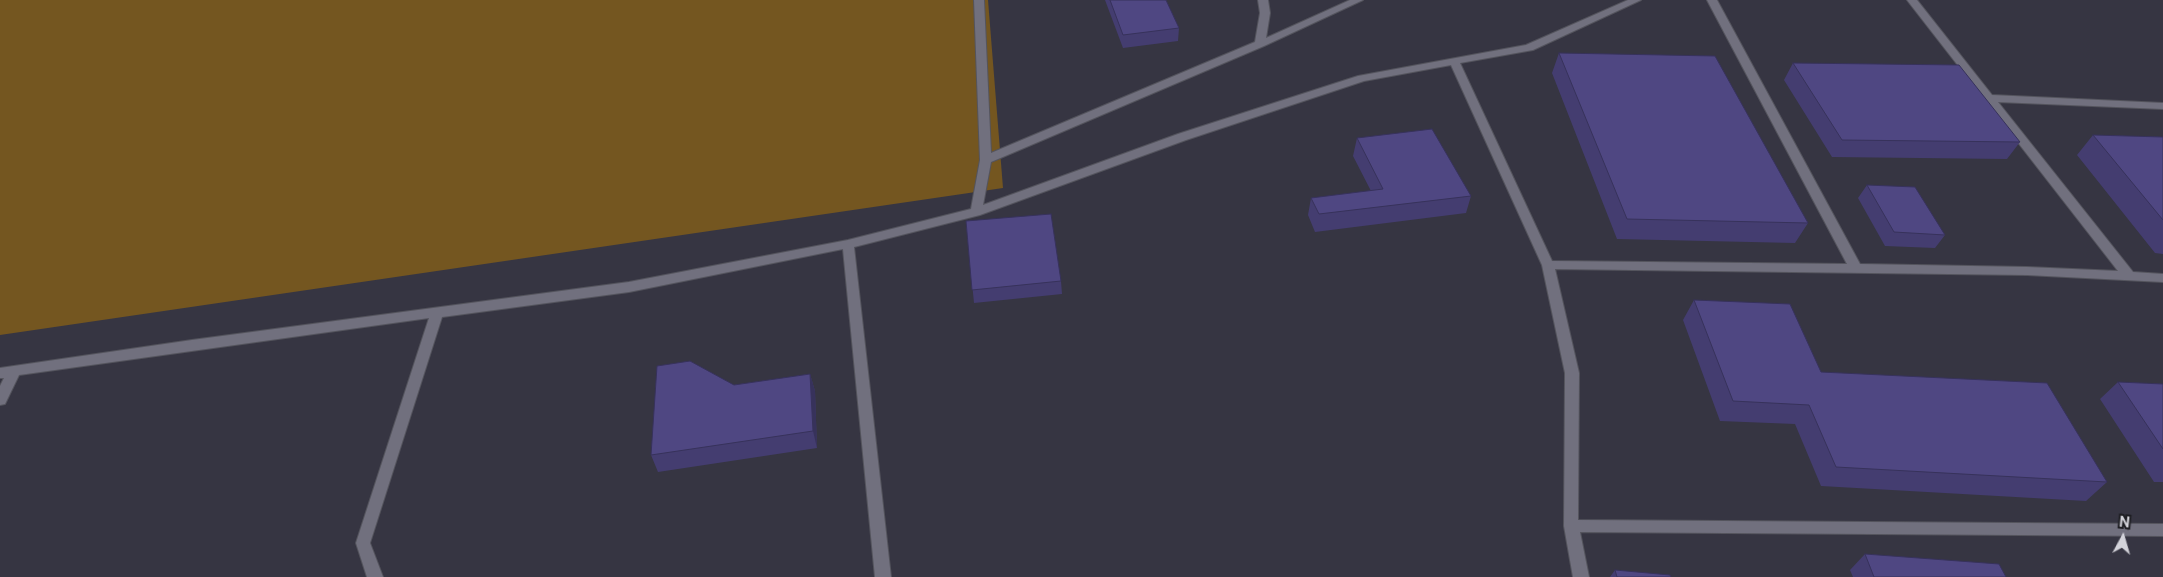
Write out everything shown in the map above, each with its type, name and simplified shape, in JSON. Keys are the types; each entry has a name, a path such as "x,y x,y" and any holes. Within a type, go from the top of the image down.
{"street":[{"path":"976,212 986,160 979,0"},
{"path":"1260,44 1265,13 1263,0"},
{"path":"986,160 1260,44 1358,0"},
{"path":"0,373 629,287 848,244 976,212 1182,137 1362,78 1529,48 1636,0"},
{"path":"1712,0 1856,269"},
{"path":"1912,0 2129,276"},
{"path":"1454,61 1548,265 1572,373 1572,526 1581,577"},
{"path":"1989,98 2163,106"},
{"path":"848,244 882,577"},
{"path":"1548,265 2027,271 2163,278"},
{"path":"375,577 363,543 437,312"},
{"path":"0,400 14,371"},
{"path":"1572,526 2163,530"}],"shaded area":[{"path":"0,0 988,0 1003,188 0,335"}],"building":[{"path":"1110,0 1166,0 1179,28 1123,35"},
{"path":"1559,53 1715,56 1808,223 1627,219"},
{"path":"1793,63 1959,65 2020,142 1842,140"},
{"path":"1432,129 1471,196 1319,214 1311,198 1383,189 1357,138"},
{"path":"2093,135 2163,137 2163,220"},
{"path":"1867,185 1915,187 1945,235 1894,232"},
{"path":"1051,214 1061,281 972,290 966,221"},
{"path":"1694,300 1790,304 1821,372 2047,383 2107,482 1836,467 1809,405 1733,401"},
{"path":"690,361 734,385 810,374 813,431 651,455 657,366"},
{"path":"2118,382 2163,384 2163,449"},
{"path":"1865,554 1999,564 2006,577 1874,577"},
{"path":"1615,570 1670,575 1671,577 1617,577"}]}
